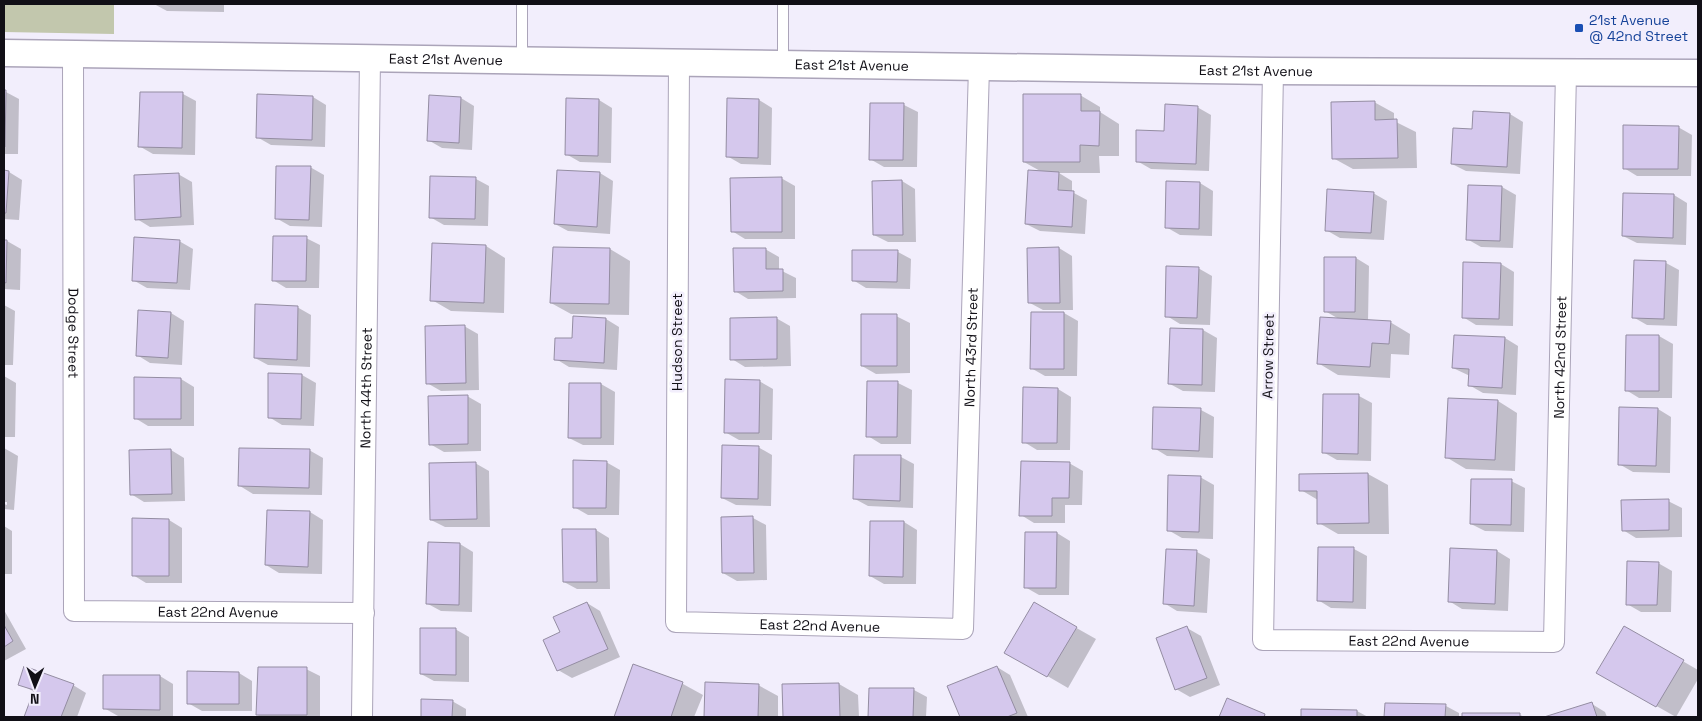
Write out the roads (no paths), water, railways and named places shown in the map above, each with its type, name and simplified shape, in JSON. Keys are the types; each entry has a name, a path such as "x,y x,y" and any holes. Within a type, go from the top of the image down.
{"street":[{"name":"East 21st Avenue","path":"4,53 1273,71 1698,73"},
{"name":"Dodge Street","path":"73,54 74,611"},
{"name":"North 44th Street","path":"362,717 370,58"},
{"name":"Hudson Street","path":"676,622 679,62"},
{"name":"North 43rd Street","path":"963,629 979,67"},
{"name":"Arrow Street","path":"1263,640 1273,71"},
{"name":"North 42nd Street","path":"1554,642 1566,72"},
{"name":"East 22nd Avenue","path":"74,611 364,613"},
{"name":"East 22nd Avenue","path":"676,622 963,629"},
{"name":"East 22nd Avenue","path":"1263,640 1554,642"}],"lane":[{"path":"522,4 522,60"},
{"path":"783,64 784,4"}],"place":[{"name":"21st Avenue @ 42nd Street","path":"1579,28"}]}
